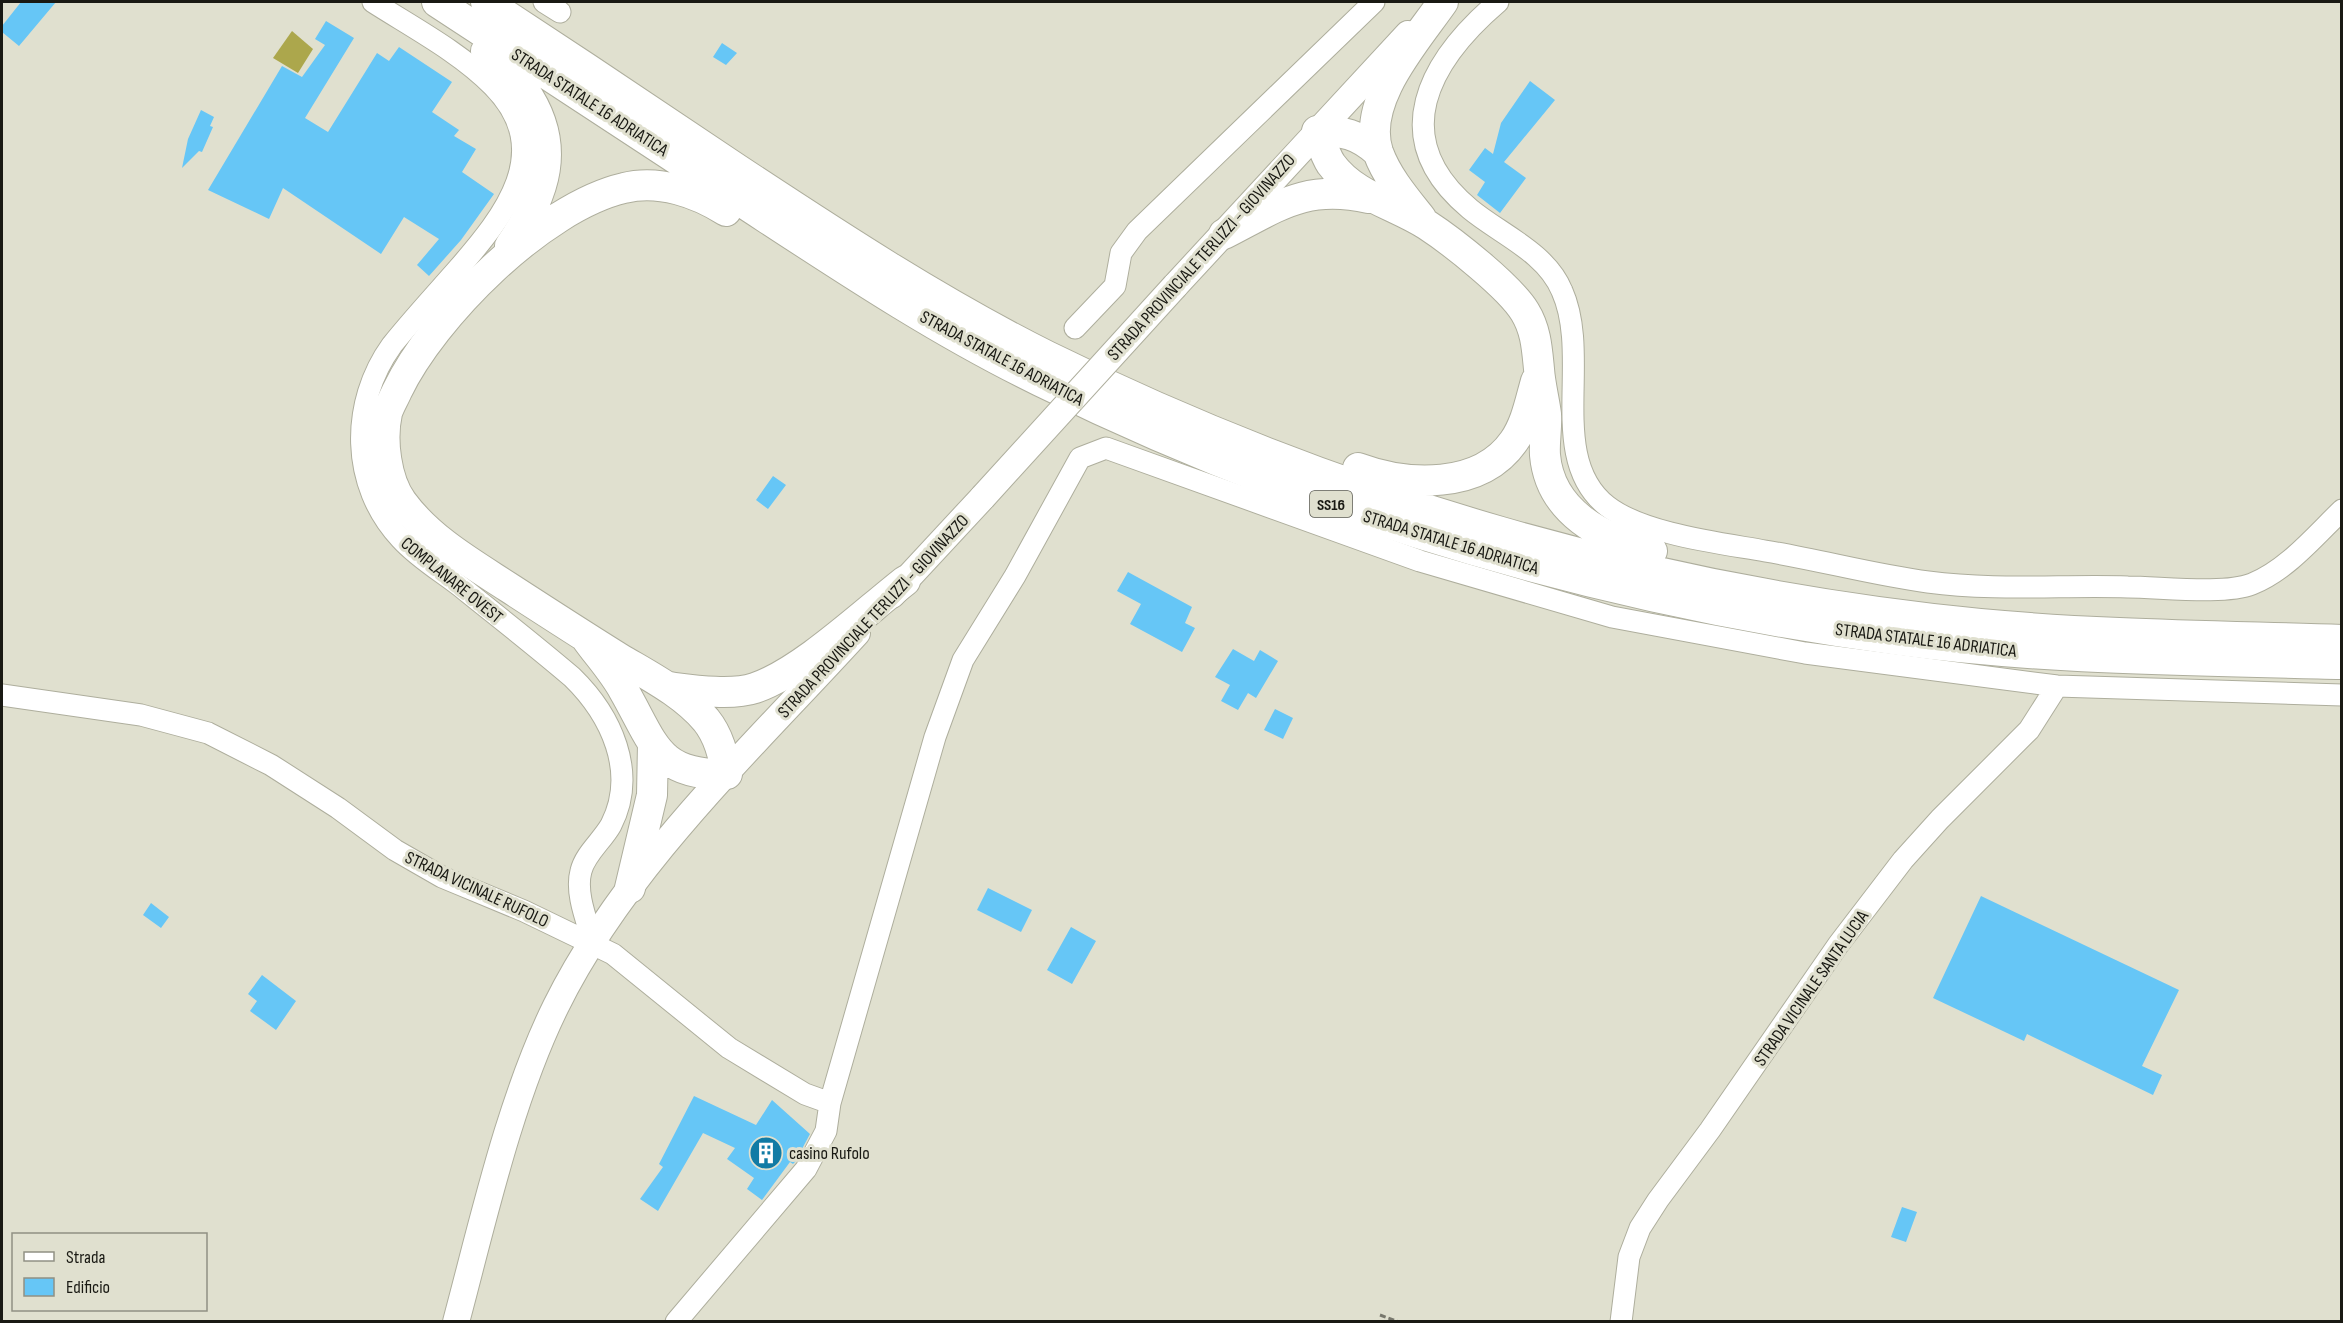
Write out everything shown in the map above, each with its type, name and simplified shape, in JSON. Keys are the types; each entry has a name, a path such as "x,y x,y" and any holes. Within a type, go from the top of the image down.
{"highway":[{"path":"411,2 490,54 511,72 536,107 545,134 547,165 530,216 495,267"},
{"name":"STRADA STATALE 16 ADRIATICA","path":"437,2 825,257 920,316 1009,364 1113,414 1266,480 1374,520 1623,591 1738,614 1897,640 1991,650 2102,657 2342,664"},
{"name":"STRADA STATALE 16 ADRIATICA","path":"486,2 830,231 958,307 1044,354 1133,396 1294,465 1433,513 1557,548 1666,575 1830,604 2004,626 2109,633 2342,640"},
{"path":"1426,225 1395,184 1378,152 1374,128 1377,109 1387,85 1441,2"},
{"path":"1378,152 1363,138 1345,131 1317,131 1331,164 1348,182 1375,199 1426,225 1517,299 1534,331 1546,416 1545,456 1549,475 1561,502 1585,524 1619,543 1760,577 1830,604"},
{"path":"586,638 623,688 653,744 666,760 682,769 702,775 728,774 721,745 706,720 668,687 586,638 443,545 402,501 384,456 387,412 409,367 443,321 495,267 549,224 589,201 625,187 655,186 686,191 713,202 771,239 825,257"},
{"path":"1224,234 1286,203 1319,192 1344,192 1375,199"},
{"path":"1133,396 1265,432 1377,475 1412,481 1448,479 1482,468 1497,459 1513,443 1524,424 1539,370"},
{"path":"668,687 701,691 753,688 791,670 905,581"},
{"path":"630,888 652,795 653,744"}],"main road":[{"name":"STRADA PROVINCIALE TERLIZZI - GIOVINAZZO","path":"456,1322 479,1234 522,1090 556,1006 592,942 630,888 683,820 728,774 1317,131 1441,2"}],"street":[{"name":"COMPLANARE OVEST","path":"373,2 471,67 495,88 517,125 523,156 517,186 498,221 392,345 378,367 367,395 363,421 361,454 365,478 381,512 400,538 572,677 592,699 609,728 621,762 620,800 608,830 583,865 579,882 592,942"},
{"path":"1075,328 1115,286 1121,253 1137,231 1374,2"},
{"path":"1498,2 1458,41 1441,66 1427,91 1424,131 1439,177 1470,210 1522,246 1562,288 1574,340 1573,446 1579,468 1590,486 1604,504 1624,518 1700,540 1927,582 2008,588 2122,586 2216,589 2250,585 2280,568 2342,510"},
{"path":"676,1322 806,1169 826,1131 830,1103 935,737 963,660 1015,576 1080,458 1106,448 1420,561 1612,617 1805,653 2057,686 2342,695"},
{"name":"STRADA VICINALE SANTA LUCIA","path":"1621,1322 1629,1257 1640,1228 1658,1200 1717,1121 1838,945 1903,860 1940,819 2029,730 2057,686"},
{"name":"STRADA VICINALE RUFOLO","path":"2,695 141,715 208,733 271,765 338,808 395,850 442,877 592,942 613,954 729,1048 805,1094 830,1103"}],"path":[{"path":"1380,1315 1400,1322"}],"shaded area":[{"path":"292,31 313,49 298,73 273,58"}],"building":[{"path":"21,2 56,2 19,46 2,32 2,26"},
{"path":"326,21 354,38 305,118 328,132 377,53 389,61 399,47 452,82 432,112 459,130 454,136 476,149 462,172 494,194 461,240 429,276 417,265 439,239 404,217 381,254 283,188 269,219 208,190 282,66 302,77 325,45 315,39"},
{"path":"722,43 737,53 726,65 713,57"},
{"path":"1530,81 1555,100 1504,162 1526,178 1500,213 1477,195 1485,182 1469,170 1485,148 1493,154 1501,123"},
{"path":"201,110 214,117 210,126 213,127 202,152 199,151 182,168 188,139"},
{"path":"773,476 786,485 768,509 756,500"},
{"path":"1128,572 1192,607 1185,623 1195,628 1182,652 1130,624 1141,604 1117,591"},
{"path":"1233,649 1254,661 1260,650 1278,661 1256,698 1248,693 1238,710 1221,701 1230,685 1215,677"},
{"path":"1275,709 1293,718 1283,739 1264,730"},
{"path":"988,888 1032,910 1021,932 977,910"},
{"path":"1981,896 2179,990 2142,1066 2162,1075 2153,1095 2027,1034 2024,1041 1933,998"},
{"path":"151,903 169,917 161,928 143,915"},
{"path":"1071,927 1096,941 1072,984 1047,970"},
{"path":"262,975 296,1001 276,1030 250,1011 257,1001 248,994"},
{"name":"casino Rufolo","path":"694,1096 756,1125 772,1100 810,1134 795,1162 793,1164 790,1162 762,1200 747,1189 754,1178 727,1159 735,1148 703,1133 658,1211 640,1199 663,1167 659,1164"},
{"path":"1902,1207 1917,1212 1906,1242 1891,1237"}],"place":[{"name":"casino Rufolo","path":"766,1153"}]}
